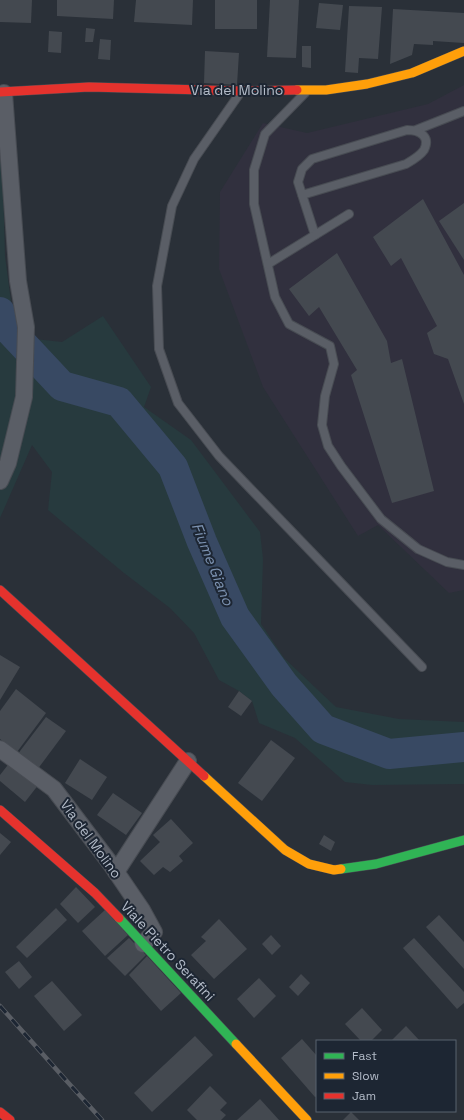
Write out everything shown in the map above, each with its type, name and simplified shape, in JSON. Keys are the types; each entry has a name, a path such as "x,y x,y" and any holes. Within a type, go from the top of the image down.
{"street":[{"name":"Via del Molino","path":"0,482 8,463 24,397 26,328 18,281 2,92 89,88 242,91 326,90 367,84 412,73 464,51"},
{"path":"0,590 285,850 309,864 334,870 376,864 464,840"},
{"name":"Via del Molino","path":"0,749 54,789 110,863 142,910 154,932 143,944"},
{"path":"116,872 188,761"},
{"name":"Viale Pietro Serafini","path":"0,810 96,893 306,1120"},
{"path":"0,1112 10,1120"}],"lane":[{"path":"309,90 265,134 254,170 254,204 275,297 288,324 330,346 334,364 325,396 322,425 328,446 341,466 381,519 418,549 447,562 464,565"},
{"path":"242,91 194,159 172,206 157,286 159,349 178,403 219,456 422,667"},
{"path":"315,235 298,182 302,169 312,159 407,130 416,130 464,111"},
{"path":"302,195 406,164 418,157 424,149 426,140 424,135 416,130"},
{"path":"268,264 349,214"}],"shaded area":[{"path":"464,85 464,590 449,593 378,525 358,536 263,387 219,269 220,192 263,123 307,133 428,104"}],"green space":[{"path":"0,136 2,149 5,256 13,317 35,339 62,342 103,316 151,387 144,407 191,440 260,532 263,559 261,624 284,658 336,707 399,719 464,722 464,784 372,785 345,782 295,738 259,723 252,701 239,691 219,680 194,633 170,608 124,573 48,510 52,472 32,445 0,518"}],"building":[{"path":"0,0 32,0 31,23 0,22"},
{"path":"57,0 114,0 113,19 57,16"},
{"path":"136,0 193,0 192,25 134,22"},
{"path":"215,0 257,0 257,29 215,29"},
{"path":"270,0 299,0 296,58 267,57"},
{"path":"319,3 343,5 340,30 316,28"},
{"path":"349,6 382,7 378,59 359,58 358,73 345,72"},
{"path":"393,9 464,13 464,43 433,41 433,45 414,44 412,55 390,64"},
{"path":"86,28 95,29 93,42 85,42"},
{"path":"49,31 62,32 61,53 48,52"},
{"path":"100,39 111,40 110,60 98,59"},
{"path":"302,46 311,46 311,68 302,67"},
{"path":"205,51 239,53 237,85 204,83"},
{"path":"423,199 464,275 464,404 448,359 434,354 427,333 437,326 401,258 391,266 373,237"},
{"path":"464,203 464,260 439,221"},
{"path":"337,253 387,341 391,363 402,359 434,491 392,503 351,375 357,370 319,307 309,316 289,289"},
{"path":"0,655 20,667 0,700"},
{"path":"16,689 46,713 17,752 0,739 0,711"},
{"path":"239,691 252,701 241,716 228,707"},
{"path":"46,717 66,731 37,770 17,755"},
{"path":"271,740 295,758 262,801 238,783"},
{"path":"80,759 107,777 92,800 65,783"},
{"path":"11,761 39,784 25,802 0,781 0,775"},
{"path":"113,793 142,813 126,835 97,815"},
{"path":"171,819 193,843 179,856 183,861 170,872 163,867 154,875 140,861 160,842 153,835"},
{"path":"0,833 11,842 0,855"},
{"path":"324,835 335,842 331,851 319,844"},
{"path":"76,887 95,907 78,923 60,904"},
{"path":"56,908 67,920 27,958 16,947"},
{"path":"105,910 128,935 105,956 82,931"},
{"path":"439,915 464,942 464,969 426,927"},
{"path":"219,919 247,949 214,979 191,955 206,941 201,937"},
{"path":"271,935 281,946 272,955 262,944"},
{"path":"129,938 146,955 125,976 107,958"},
{"path":"414,938 464,992 464,1003 457,1009 403,948"},
{"path":"147,956 181,993 161,1011 129,975"},
{"path":"19,961 32,977 19,989 5,972"},
{"path":"301,974 310,983 298,996 289,987"},
{"path":"259,978 276,996 254,1018 237,999"},
{"path":"52,981 82,1015 64,1031 34,996"},
{"path":"362,1008 382,1030 372,1040 360,1040 345,1024"},
{"path":"406,1026 419,1040 392,1040"},
{"path":"195,1036 213,1055 152,1112 134,1093"},
{"path":"302,1039 316,1055 316,1096 315,1097 281,1058"},
{"path":"210,1086 227,1103 220,1110 226,1115 221,1120 197,1120 187,1110"},
{"path":"260,1099 279,1120 237,1120"},
{"path":"351,1112 359,1120 343,1120"}],"waterway":[{"name":"Fiume Giano","path":"0,312 3,323 62,386 119,402 173,467 202,542 235,617 284,685 323,729 389,754 464,747"}],"railway":[{"path":"0,1006 102,1120"}],"traffic: fast":[{"path":"341,869 376,864 464,840"},
{"path":"119,918 236,1044"}],"traffic: slow":[{"path":"297,90 326,90 367,84 412,73 464,51"},
{"path":"204,776 285,850 309,864 334,870 341,869"},
{"path":"236,1044 307,1120"}],"traffic: jam":[{"path":"0,92 89,87 242,91 297,90"},
{"path":"0,590 204,776"},
{"path":"0,810 95,893 119,918"},
{"path":"0,1112 10,1120"}]}
